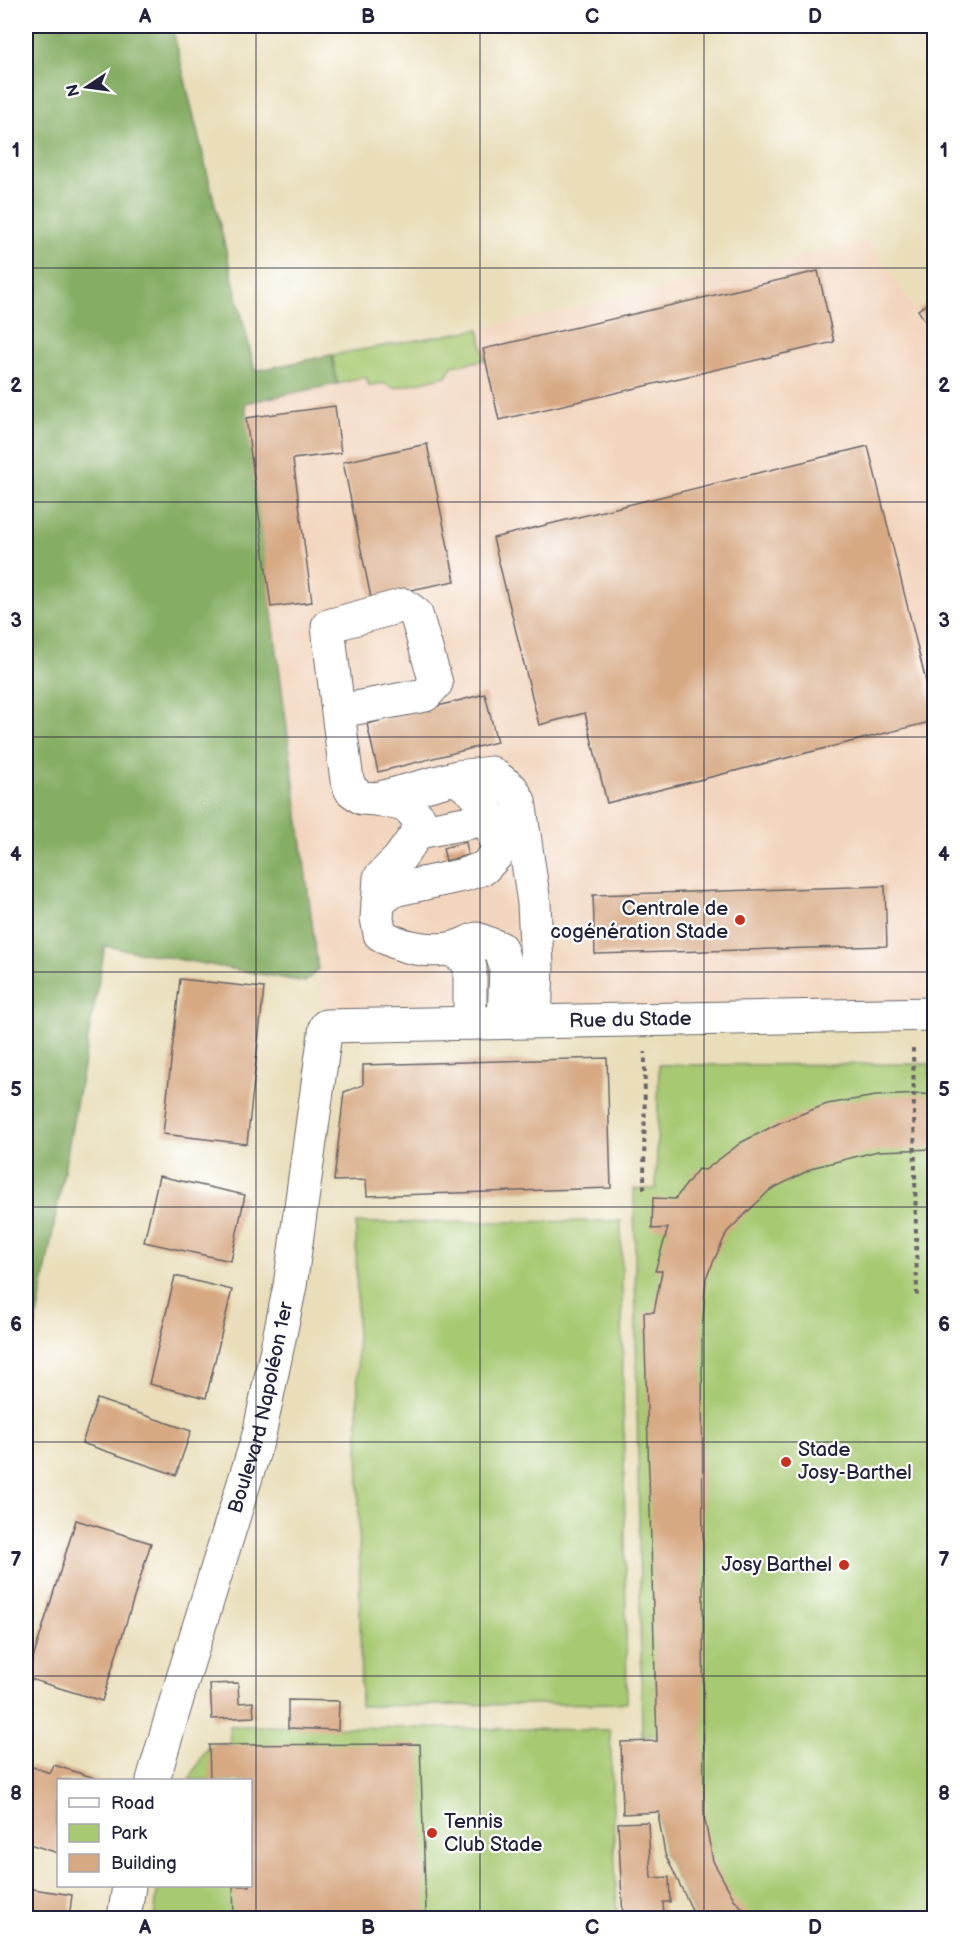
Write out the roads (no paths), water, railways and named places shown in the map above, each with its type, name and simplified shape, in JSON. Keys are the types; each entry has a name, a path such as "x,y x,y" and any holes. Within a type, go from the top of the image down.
{"street":[{"path":"339,720 347,780 351,790 362,798 405,805 419,818 418,832 399,859 380,878 377,918 380,934 391,942 410,948 450,949 477,939 500,948 520,1022"},
{"path":"377,799 454,778 491,773 512,789 519,801 534,903 537,966 520,1022"},
{"path":"378,902 394,890 484,868 498,853 491,818 485,805 468,786 454,778"},
{"path":"418,832 491,818"},
{"path":"450,949 465,958 470,967 470,1023"},
{"name":"Rue du Stade","path":"326,1026 923,1014"},
{"name":"Boulevard Napoléon 1er","path":"153,1779 260,1435 290,1286 326,1026"},
{"path":"124,1918 129,1887"}],"place":[{"name":"Centrale de cogénération Stade","path":"740,920"},
{"name":"Stade Josy-Barthel","path":"786,1462"},
{"name":"Josy Barthel","path":"844,1565"},
{"name":"Tennis Club Stade","path":"432,1833"}]}
